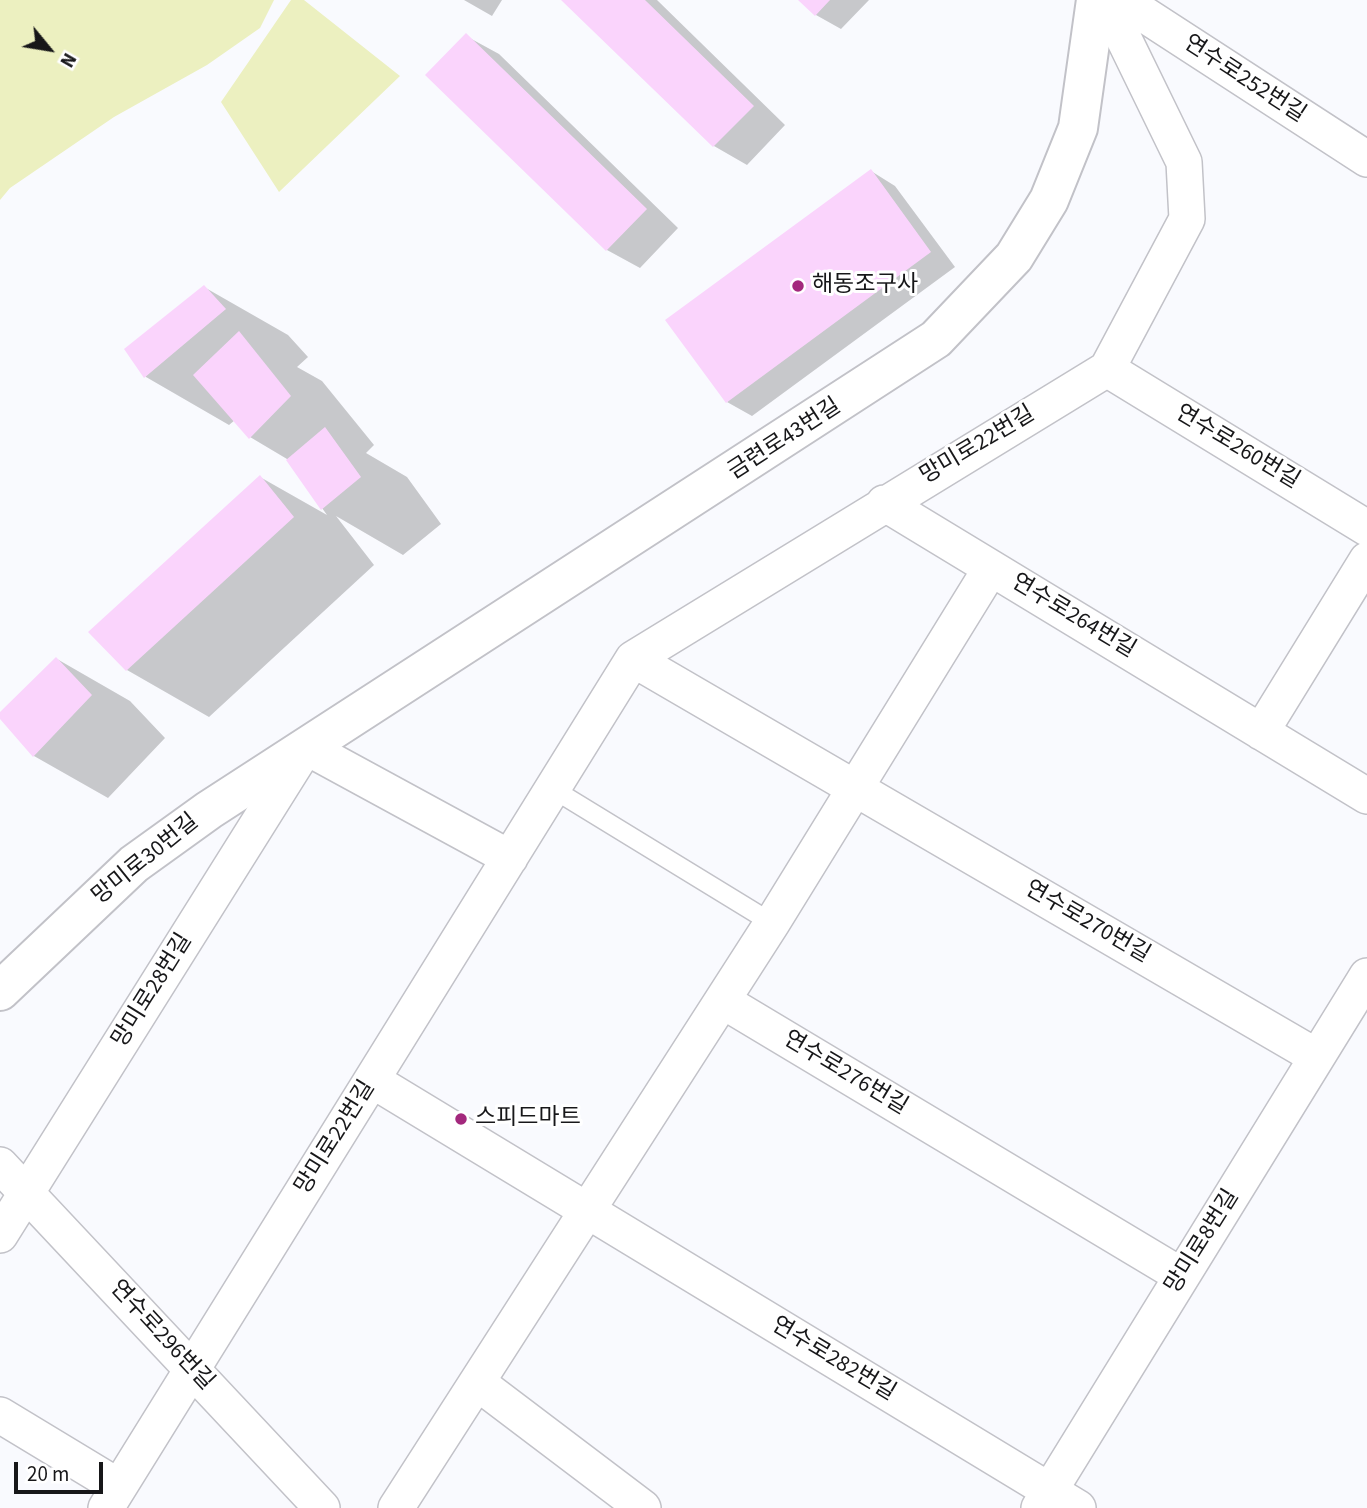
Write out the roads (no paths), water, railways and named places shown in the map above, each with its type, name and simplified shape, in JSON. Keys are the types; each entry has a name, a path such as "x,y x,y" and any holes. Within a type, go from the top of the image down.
{"street":[{"name":"금련로43번길","path":"306,747 936,339 1002,272 1049,200 1078,128 1096,0"},
{"path":"1105,0 1184,162 1187,219 1107,369"},
{"name":"연수로252번길","path":"1122,0 1367,159"},
{"name":"망미로22번길","path":"0,1415 113,1497 634,659 884,502 1107,369"},
{"name":"연수로260번길","path":"1107,369 1367,528"},
{"name":"연수로264번길","path":"884,502 1367,796"},
{"path":"1261,732 1367,560"},
{"path":"397,1508 857,789 991,568"},
{"name":"연수로270번길","path":"634,659 1317,1057"},
{"path":"306,747 510,858"},
{"name":"망미로30번길","path":"0,991 134,864 209,810 306,747"},
{"name":"망미로28번길","path":"0,1235 306,747"},
{"name":"망미로8번길","path":"1055,1502 1182,1276 1367,976"},
{"name":"연수로276번길","path":"723,1000 1182,1276"},
{"name":"연수로282번길","path":"372,1080 1055,1502"},
{"name":"연수로296번길","path":"0,1165 321,1508"},
{"path":"478,1383 643,1508"}],"lane":[{"path":"553,789 772,923"}],"place":[{"name":"해동조구사","path":"798,286"},
{"name":"스피드마트","path":"461,1119"}]}
